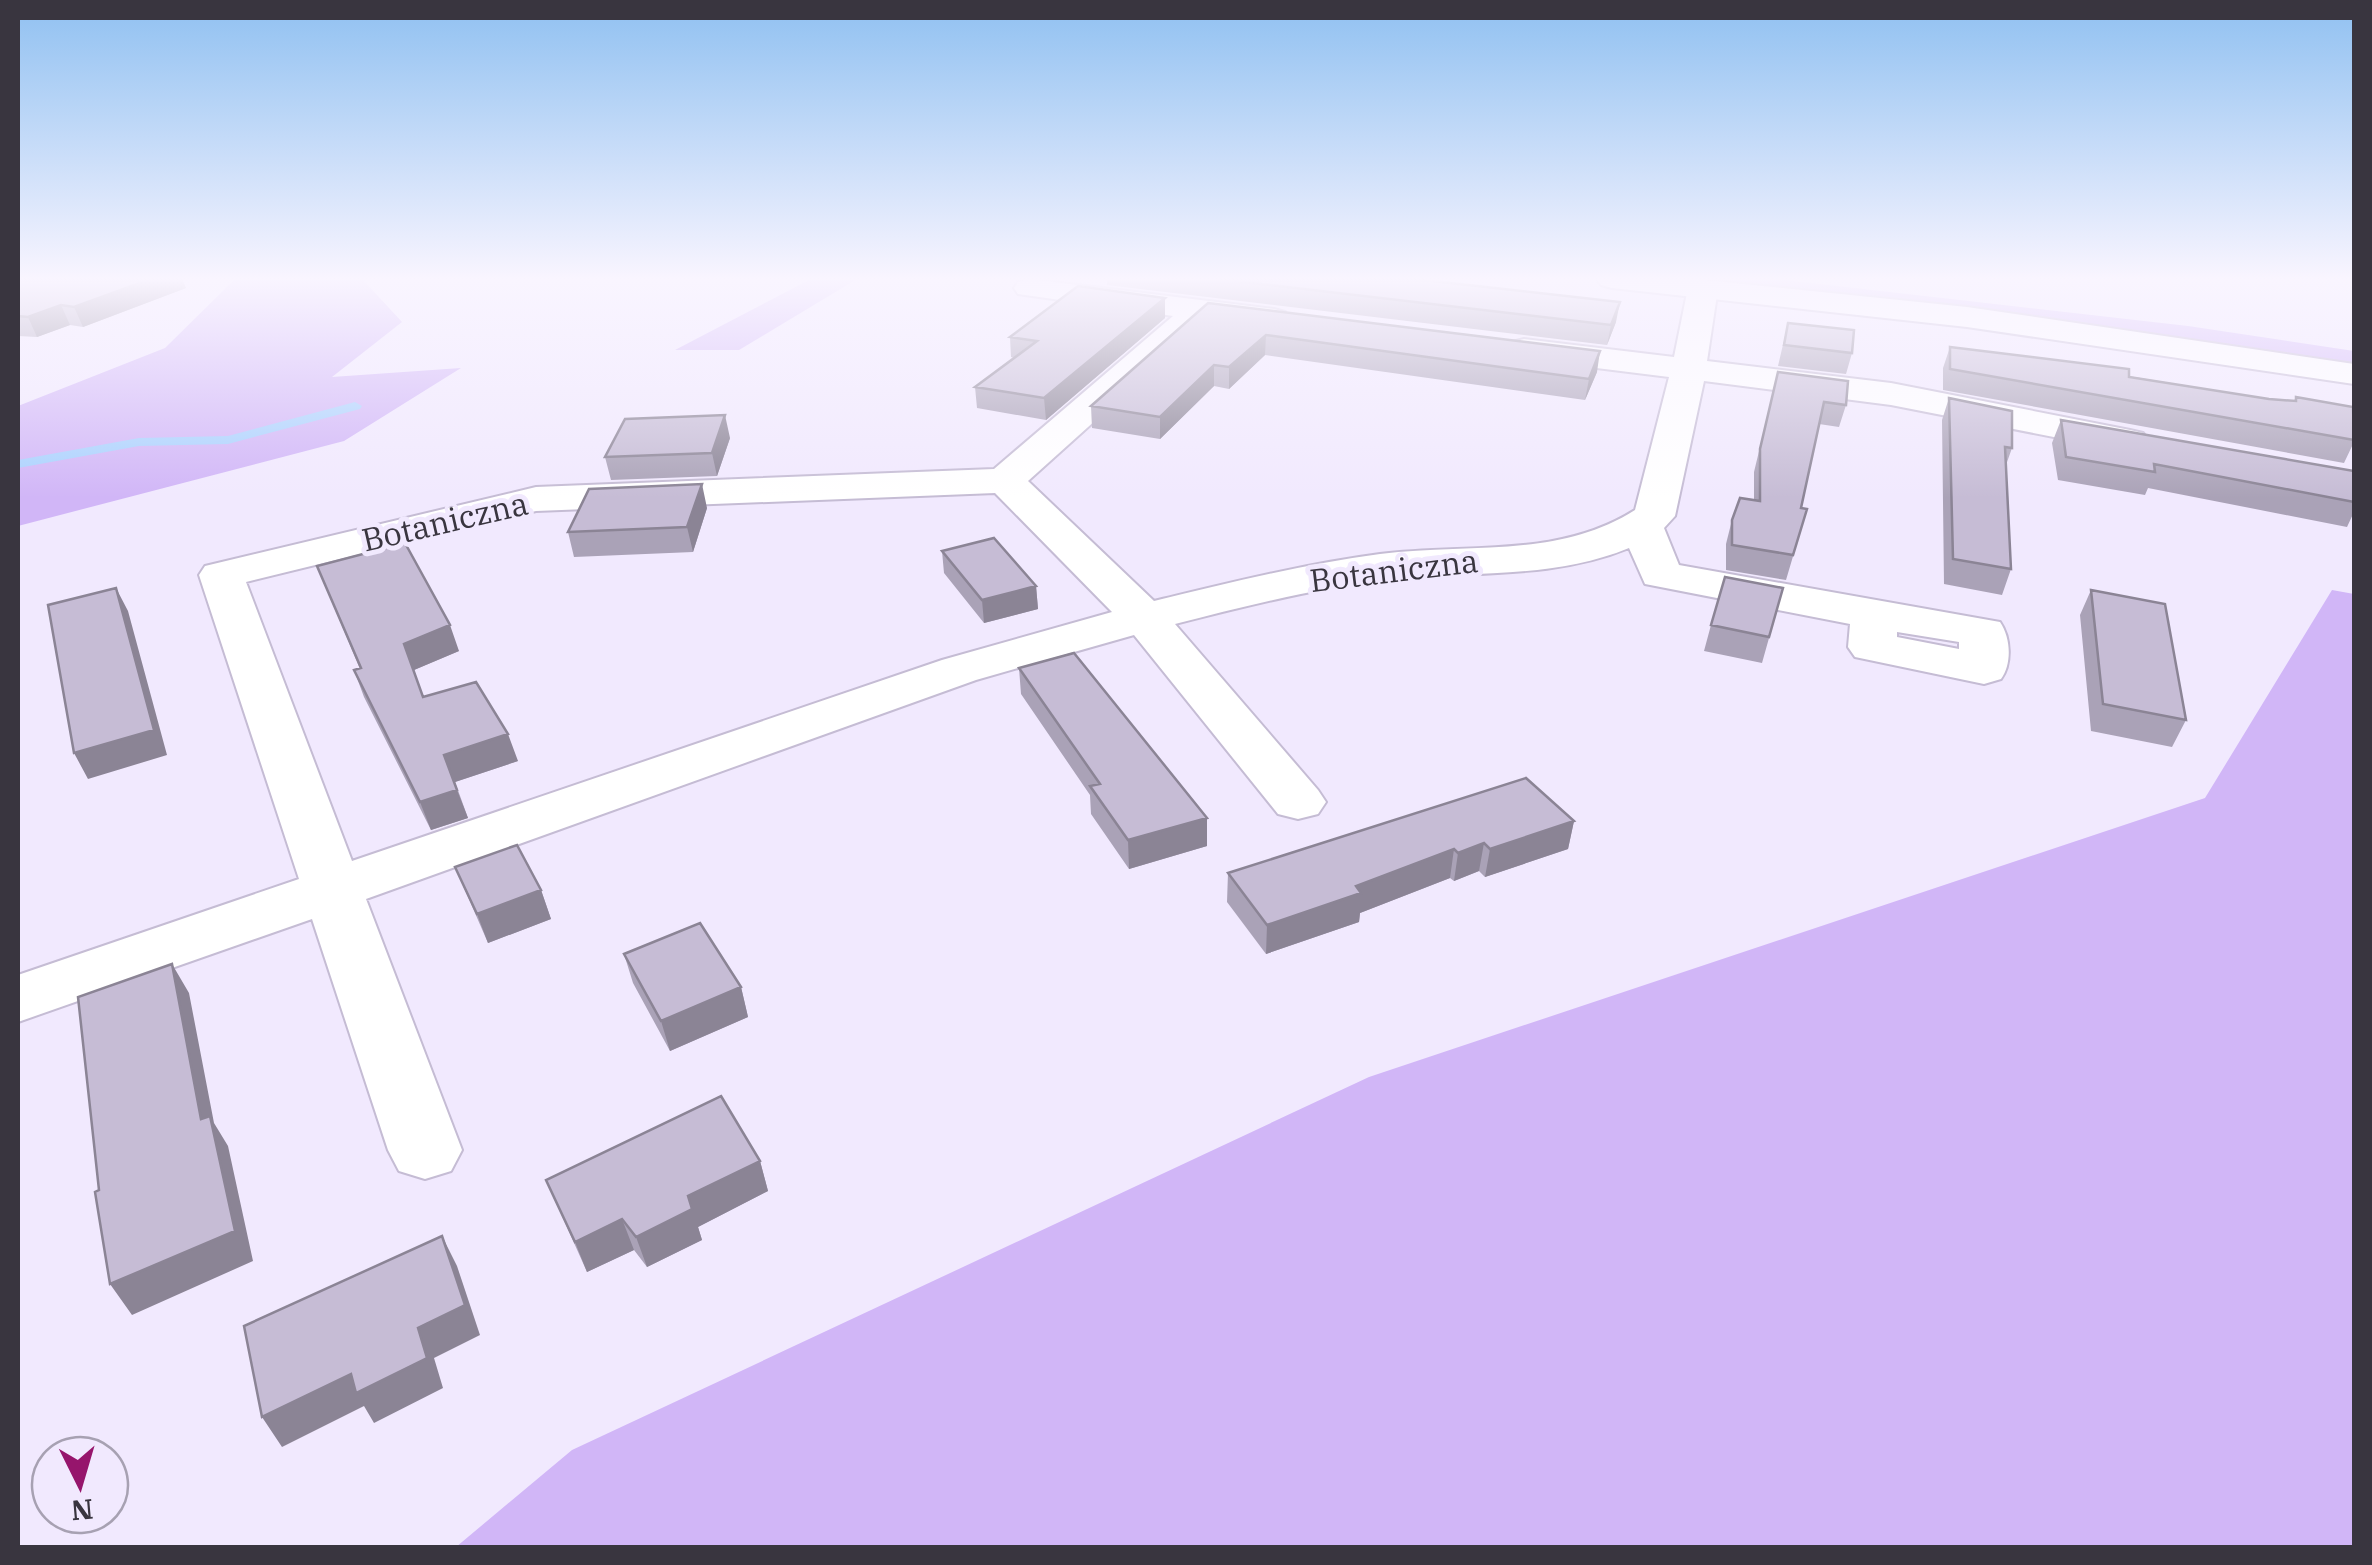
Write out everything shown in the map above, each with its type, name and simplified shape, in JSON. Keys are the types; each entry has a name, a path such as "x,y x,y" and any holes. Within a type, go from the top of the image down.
{"street":[{"path":"1152,352 1006,481 1144,618 1298,802"},
{"path":"1553,352 1891,394 2160,447"},
{"path":"1661,576 1642,526 1654,516 1692,352"},
{"path":"2216,352 2354,374"},
{"name":"Botaniczna","path":"425,1150 220,576 536,499 1006,481"},
{"name":"Botaniczna","path":"18,999 958,670 1236,595 1382,568 1535,557 1602,543 1642,526"},
{"path":"1535,557 1874,614"}],"shaded area":[{"path":"155,352 364,352 332,377 461,368 344,441 18,526 18,406"},
{"path":"2254,352 2354,352 2354,369"},
{"path":"2332,590 2354,594 2354,1547 456,1547 572,1450 1369,1077 2205,798"}],"building":[{"path":"1022,352 1100,352 1044,398 975,387"},
{"path":"1152,352 1246,352 1229,367 1214,365 1160,417 1091,406"},
{"path":"1391,352 1600,352 1589,379"},
{"path":"1950,352 1991,352 2129,369 2129,377 2269,399 2296,401 2296,397 2353,407 2354,440 1950,369"},
{"path":"1778,372 1848,381 1846,405 1824,402 1801,508 1807,509 1793,555 1732,545 1732,520 1740,498 1760,501 1760,449"},
{"path":"1949,398 2012,411 2012,448 2005,447 2011,569 1953,559"},
{"path":"725,415 712,453 605,457 625,419"},
{"path":"2061,420 2354,471 2354,502 2154,464 2155,472 2066,457"},
{"path":"702,484 687,527 568,532 589,489"},
{"path":"994,538 1036,586 982,600 942,551"},
{"path":"405,543 450,625 404,644 423,697 476,682 508,734 444,755 457,790 420,802 354,670 361,668 317,566"},
{"path":"1725,577 1783,588 1769,637 1711,625"},
{"path":"116,588 154,730 74,753 48,605"},
{"path":"2091,590 2165,604 2186,720 2103,704"},
{"path":"1074,653 1207,818 1128,840 1090,786 1100,784 1019,668"},
{"path":"1526,778 1574,821 1490,849 1484,843 1458,853 1454,849 1356,886 1361,893 1267,925 1228,873"},
{"path":"517,845 541,890 477,914 455,867"},
{"path":"700,923 741,987 661,1021 624,954"},
{"path":"172,964 201,1119 210,1116 235,1231 110,1284 95,1192 99,1190 78,997"},
{"path":"721,1096 760,1161 688,1196 692,1209 636,1237 622,1219 575,1242 546,1180"},
{"path":"442,1236 465,1305 418,1328 427,1358 356,1393 351,1374 262,1417 244,1326"}],"waterway":[{"path":"18,464 139,442 228,440 355,406"}]}
